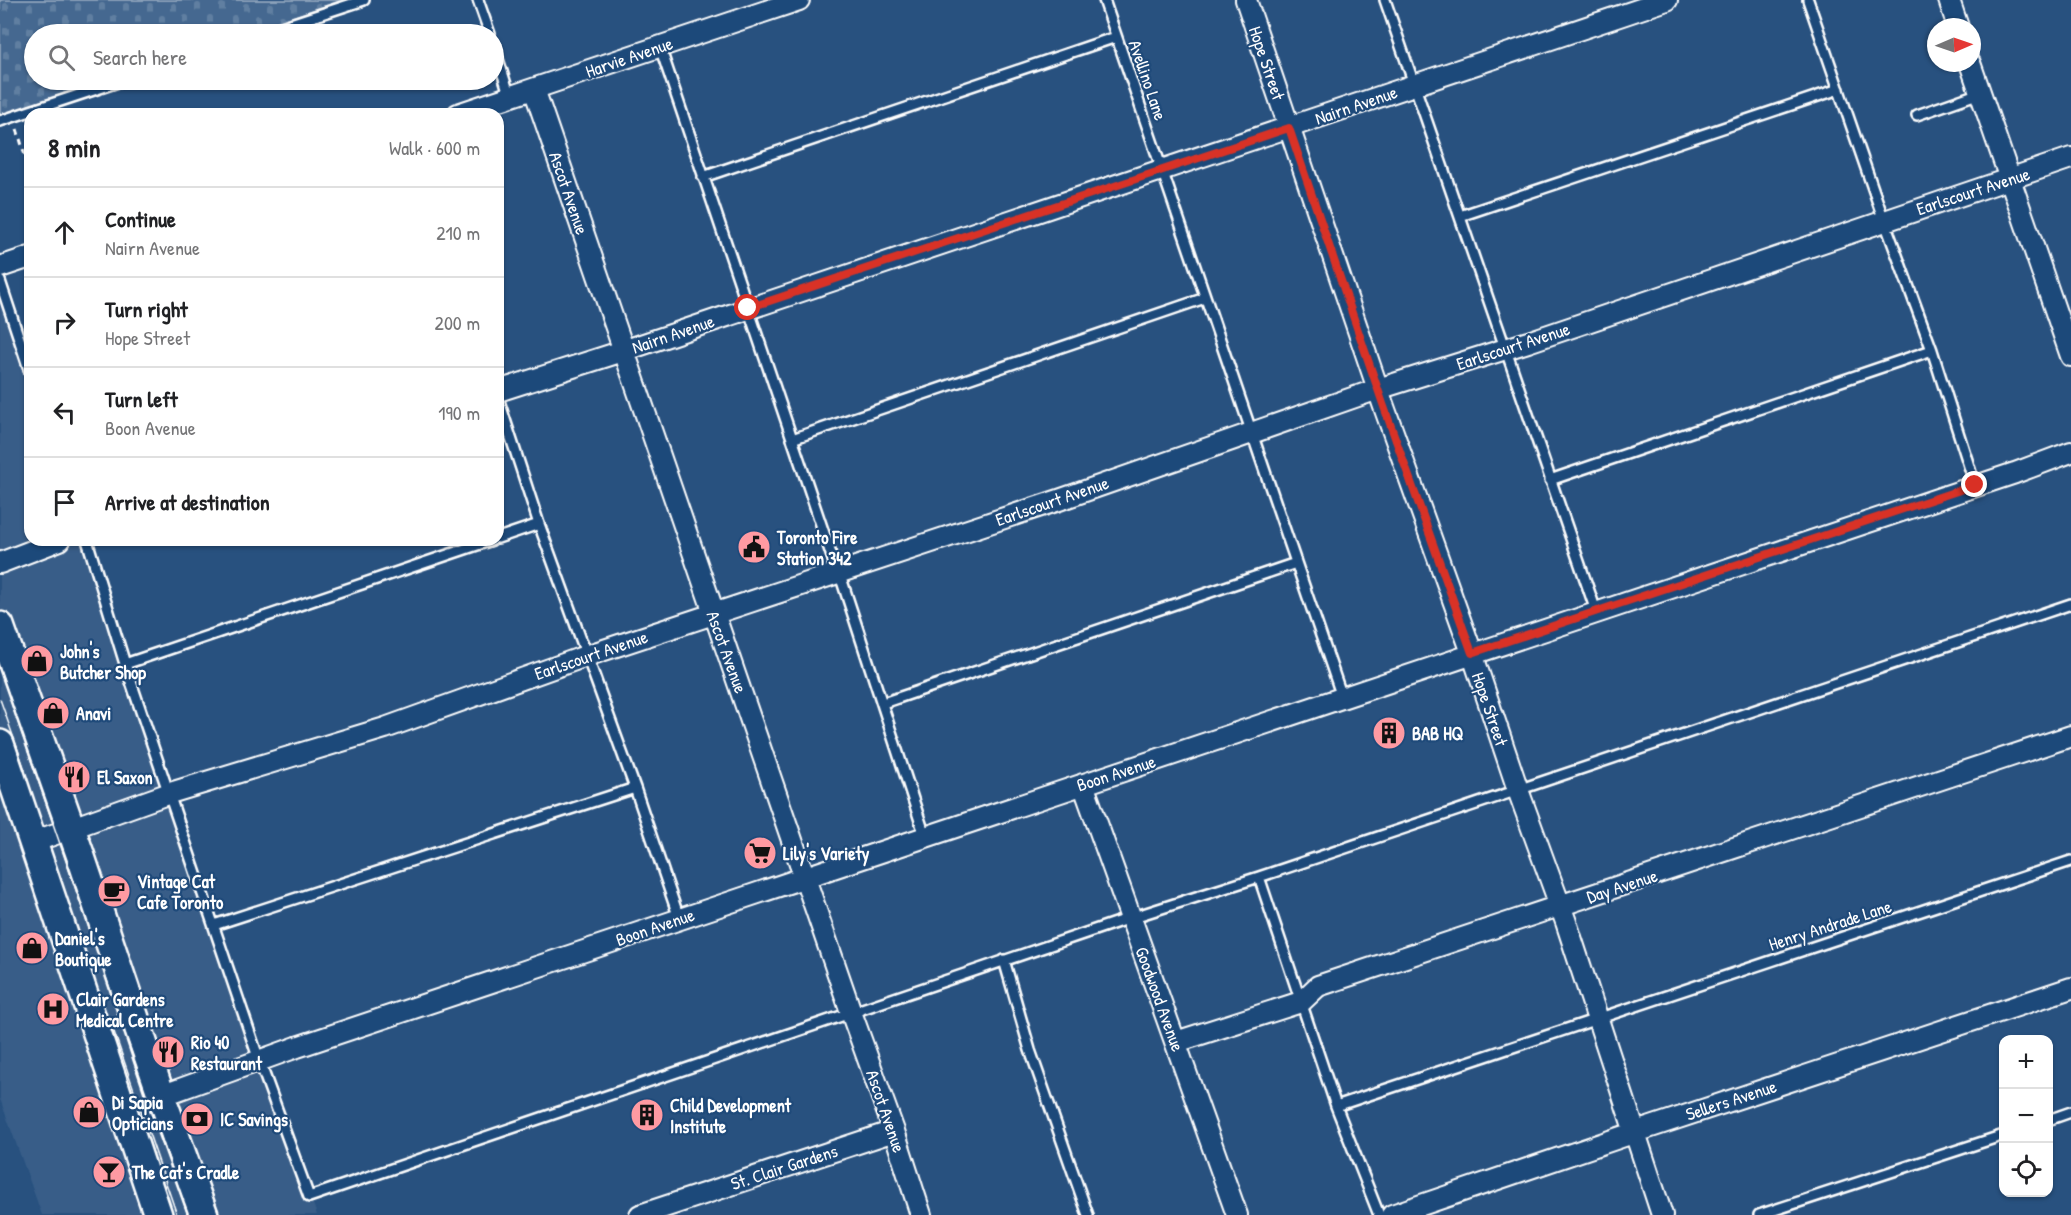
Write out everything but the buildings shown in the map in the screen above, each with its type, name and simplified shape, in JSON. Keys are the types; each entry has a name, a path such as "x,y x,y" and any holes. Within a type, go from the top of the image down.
{"main road":[{"path":"0,626 204,1215"},
{"path":"0,744 158,1215"}],"street":[{"name":"Harvie Avenue","path":"476,108 799,0"},
{"name":"Hope Street","path":"1246,0 1378,389 1599,1019 1662,1215"},
{"name":"Nairn Avenue","path":"504,389 624,351 1667,0"},
{"path":"1949,0 1955,18"},
{"path":"1973,72 2071,356"},
{"name":"Ascot Avenue","path":"534,89 921,1215"},
{"name":"Earlscourt Avenue","path":"33,842 170,793 385,728 586,656 1048,504 1378,389 2071,158"},
{"path":"0,267 24,259"},
{"name":"Boon Avenue","path":"161,1096 260,1060 679,918 2015,473 2071,452"},
{"path":"0,562 44,546"},
{"name":"Day Avenue","path":"1176,1042 1301,1002 1318,986 1560,908 2071,736"},
{"name":"Goodwood Avenue","path":"1083,784 1237,1215"},
{"name":"Sellers Avenue","path":"1392,1215 2071,988"},
{"name":"St. Clair Gardens","path":"640,1215 894,1131"}],"lane":[{"path":"291,24 364,0"},
{"path":"478,0 486,24"},
{"name":"Avellino Lane","path":"1104,0 1342,697"},
{"path":"1385,0 1596,611"},
{"path":"1808,0 1932,350 1975,485"},
{"path":"703,177 1116,37"},
{"path":"660,47 883,703 925,836"},
{"path":"504,78 510,97"},
{"path":"1460,216 1839,89"},
{"path":"39,108 94,90"},
{"path":"1917,114 1980,93"},
{"path":"0,121 24,113"},
{"path":"0,281 24,354"},
{"path":"792,439 1205,298"},
{"path":"1550,480 1932,350"},
{"path":"504,416 539,524 635,788 679,918"},
{"path":"504,536 539,524"},
{"path":"89,546 125,664 309,1197 1004,960 1259,877 2071,604"},
{"path":"125,664 474,546"},
{"path":"883,703 1296,563"},
{"path":"214,925 635,788"},
{"name":"Henry Andrade Lane","path":"1336,1106 2071,861"},
{"path":"1259,877 1297,984 1336,1106 1379,1215"},
{"path":"1004,960 1030,1050 1088,1215"},
{"path":"2053,1119 2071,1112"},
{"path":"1759,1215 1999,1137"}],"path":[{"path":"16,127 24,153"}],"shaded area":[{"path":"0,292 24,362 24,546 87,546 317,1215 42,1215 0,1099"}],"green space":[{"path":"0,0 343,0 270,24 24,24 24,90 76,90 0,115"}],"tram line":[{"path":"0,670 188,1215"},
{"path":"0,699 25,770"},
{"path":"111,1023 177,1215"}],"place":[{"name":"Toronto Fire Station 342","path":"754,547"},
{"name":"John's Butcher Shop","path":"37,661"},
{"name":"Anavi","path":"53,713"},
{"name":"BAB HQ","path":"1389,733"},
{"name":"El Saxon","path":"74,777"},
{"name":"Lily's Variety","path":"760,853"},
{"name":"Vintage Cat Cafe Toronto","path":"114,891"},
{"name":"Daniel's Boutique","path":"32,948"},
{"name":"Clair Gardens Medical Centre","path":"53,1009"},
{"name":"Rio 40 Restaurant","path":"168,1052"},
{"name":"Di Sapia Opticians","path":"89,1112"},
{"name":"Child Development Institute","path":"647,1115"},
{"name":"IC Savings","path":"197,1119"},
{"name":"The Cat's Cradle","path":"109,1172"}],"route":[{"path":"748,308 1289,128 1383,404 1472,653 1975,485"}]}
